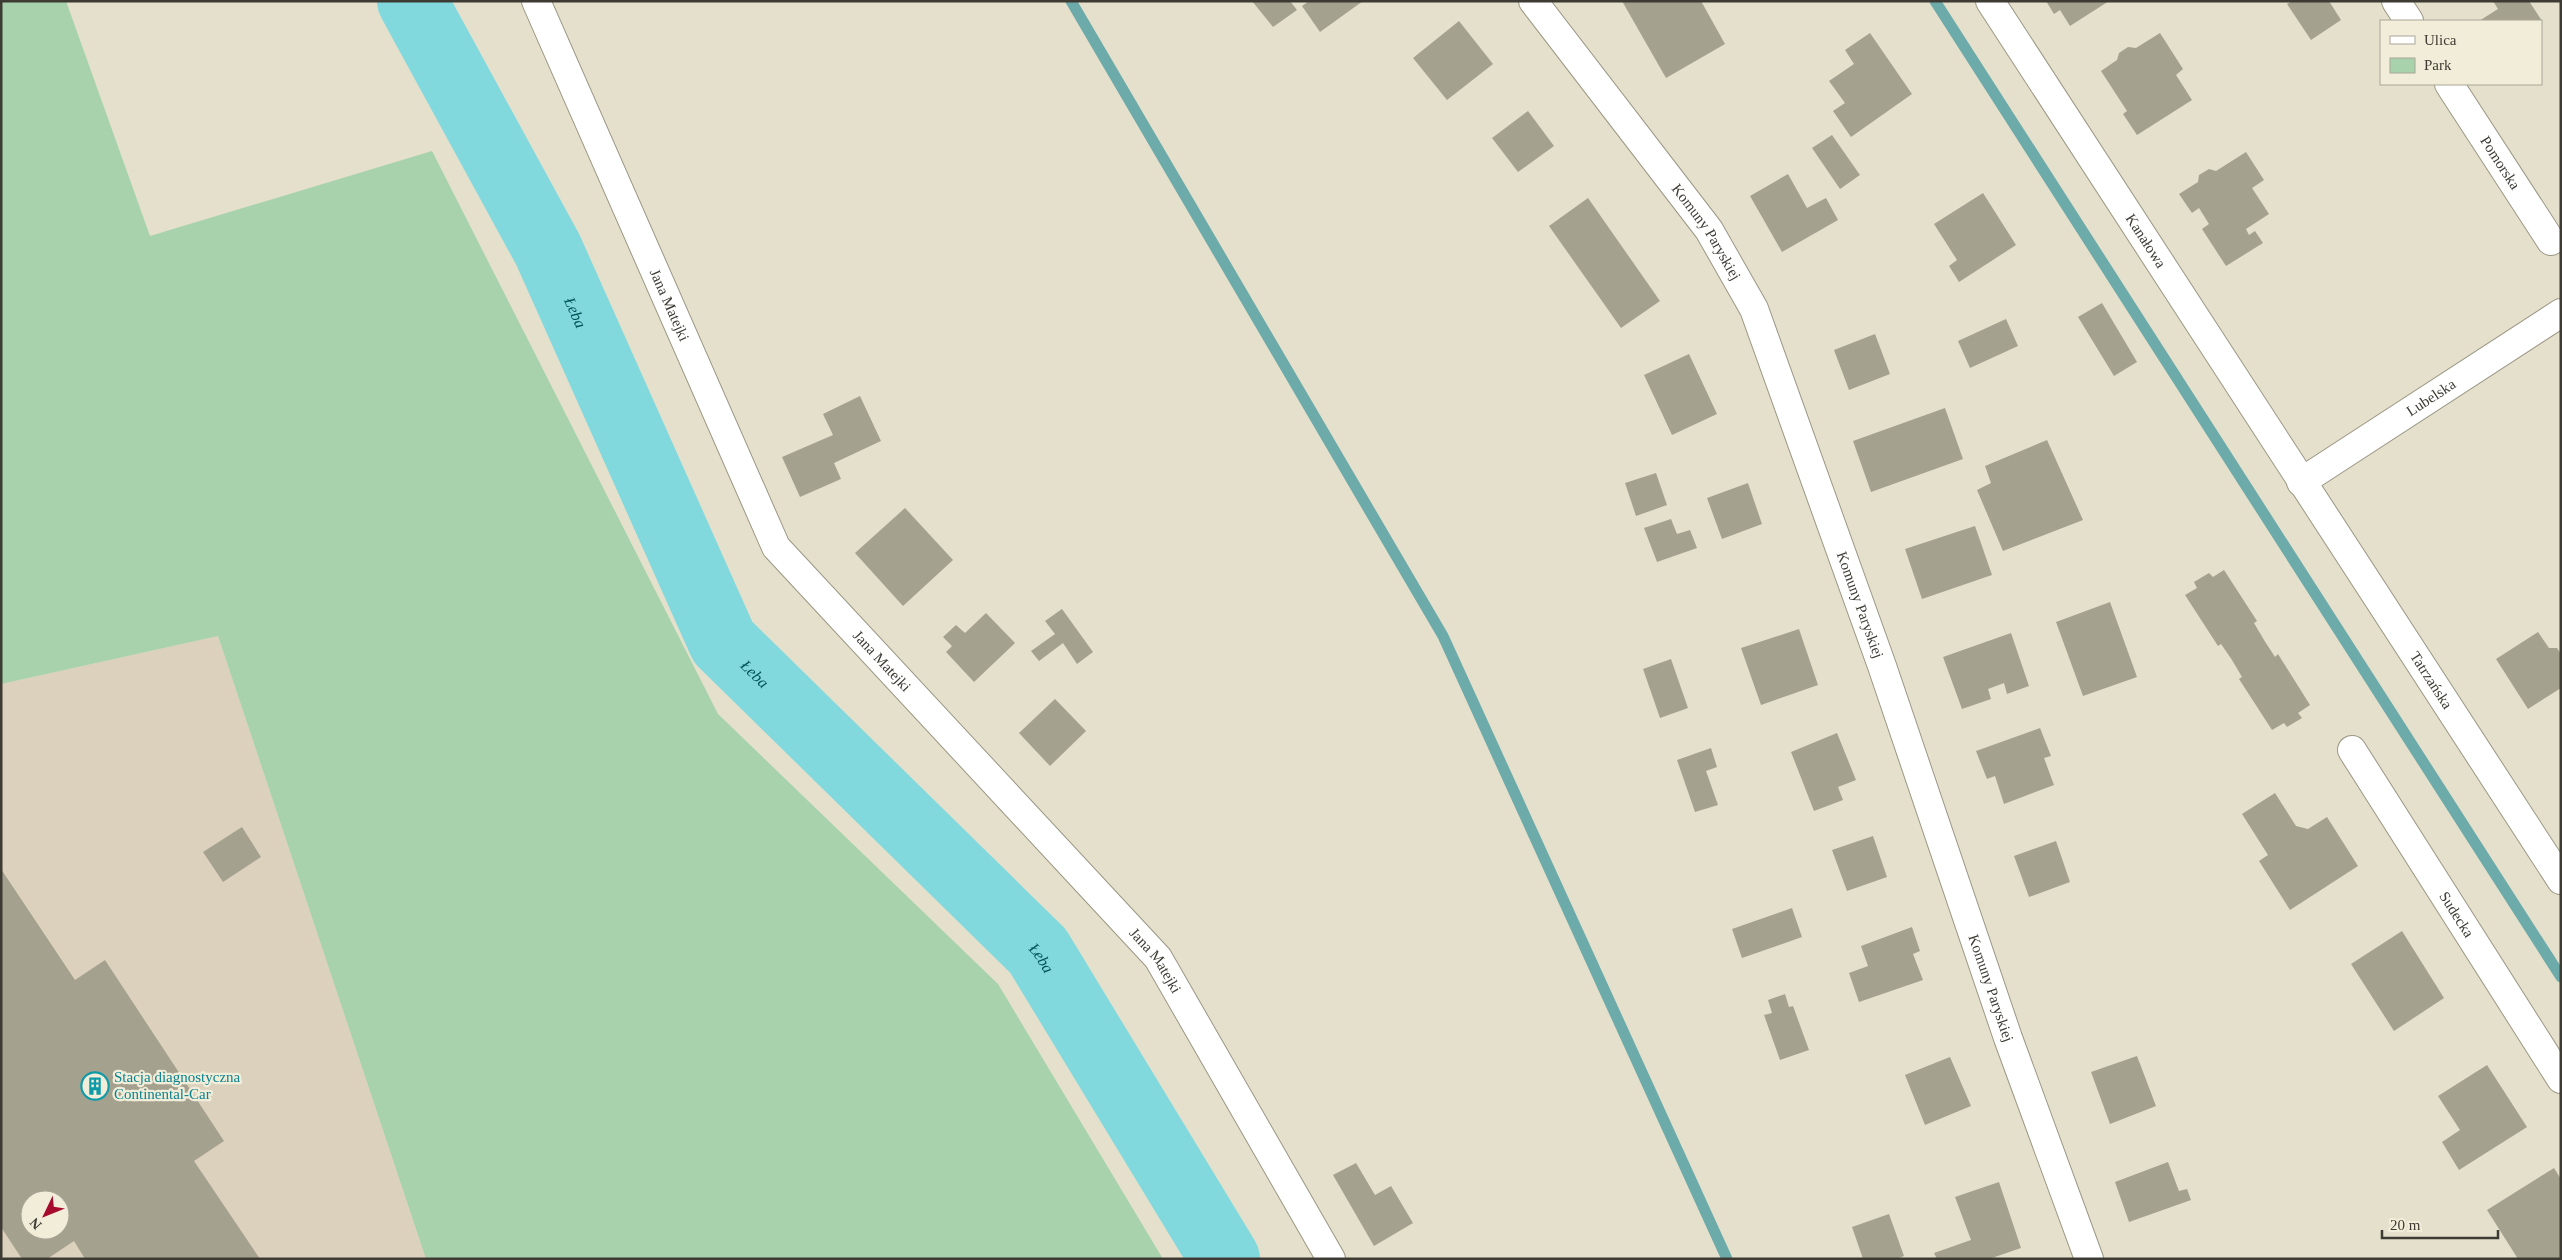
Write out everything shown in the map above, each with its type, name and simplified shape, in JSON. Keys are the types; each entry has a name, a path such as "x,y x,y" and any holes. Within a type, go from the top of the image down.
{"street":[{"name":"Jana Matejki","path":"536,1 776,547 1158,958 1331,1259"},
{"name":"Komuny Paryskiej","path":"1533,1 1709,230 1754,309 1885,675 2008,1038 2089,1259"},
{"name":"Kanałowa","path":"1990,1 2301,482"},
{"path":"2396,1 2408,20"},
{"name":"Pomorska","path":"2450,85 2551,241"},
{"name":"Lubelska","path":"2301,482 2561,313"},
{"name":"Tatrzańska","path":"2301,482 2561,880"},
{"name":"Sudecka","path":"2352,750 2561,1079"}],"shaded area":[{"path":"218,636 426,1259 1,1259 1,684"}],"green space":[{"path":"1,1 66,1 150,236 432,151 718,714 998,984 1163,1259 426,1259 218,636 1,684"}],"building":[{"path":"1252,1 1290,1 1297,10 1273,27"},
{"path":"1309,1 1363,1 1320,32 1302,6"},
{"path":"1622,1 1701,1 1725,44 1666,78"},
{"path":"2046,1 2109,1 2070,26 2060,10 2054,14"},
{"path":"2292,1 2329,1 2341,20 2311,40 2287,4"},
{"path":"2493,1 2529,1 2541,20 2481,20 2498,9"},
{"path":"1459,21 1493,64 1447,100 1413,58"},
{"path":"1870,33 1912,94 1851,137 1833,111 1845,103 1829,81 1854,64 1845,50"},
{"path":"2160,33 2183,69 2176,75 2192,100 2137,135 2123,114 2127,111 2101,71 2117,60 2119,53 2128,47 2136,48"},
{"path":"1528,111 1554,146 1518,172 1492,138"},
{"path":"1832,135 1860,175 1840,189 1812,148"},
{"path":"2246,152 2264,180 2252,188 2269,214 2246,229 2249,235 2255,231 2263,243 2226,266 2202,229 2209,224 2199,208 2192,213 2179,194 2198,182 2199,175 2209,169 2216,171"},
{"path":"1788,174 1807,208 1826,198 1838,220 1782,252 1750,196"},
{"path":"1983,193 2016,245 1959,282 1949,266 1957,260 1934,224"},
{"path":"1588,198 1660,301 1621,328 1549,226"},
{"path":"2102,303 2137,362 2114,376 2078,317"},
{"path":"2006,319 2018,346 1970,368 1958,341"},
{"path":"1875,334 1890,374 1849,390 1834,350"},
{"path":"1689,354 1717,414 1672,435 1644,375"},
{"path":"860,396 881,441 834,463 841,479 800,497 782,457 833,435 823,414"},
{"path":"1945,408 1963,459 1871,492 1853,441"},
{"path":"2047,440 2083,520 2003,551 1977,490 1991,483 1985,466"},
{"path":"1656,473 1667,505 1636,516 1625,483"},
{"path":"1748,483 1762,524 1722,539 1707,498"},
{"path":"905,508 953,560 903,606 855,553"},
{"path":"1671,519 1677,534 1690,530 1697,548 1657,562 1644,528"},
{"path":"1975,526 1992,575 1922,599 1905,549"},
{"path":"2224,570 2257,621 2254,623 2264,640 2275,657 2278,654 2310,705 2298,713 2302,718 2287,727 2284,723 2272,730 2239,679 2242,677 2232,660 2221,644 2218,646 2185,595 2197,588 2194,582 2209,573 2213,577"},
{"path":"2110,602 2137,677 2083,696 2056,622"},
{"path":"1062,609 1093,652 1077,664 1063,643 1039,661 1031,651 1055,634 1045,621"},
{"path":"986,613 1015,643 974,682 946,652 952,646 943,637 956,625 965,633"},
{"path":"1799,629 1818,685 1761,705 1741,648"},
{"path":"2538,632 2549,648 2557,648 2561,654 2561,688 2528,709 2496,659"},
{"path":"2011,633 2029,686 2007,694 2004,683 1988,689 1991,699 1962,709 1943,657"},
{"path":"1671,659 1688,708 1660,718 1643,669"},
{"path":"1055,699 1086,731 1050,766 1019,733"},
{"path":"2040,728 2051,756 2044,758 2054,785 2004,804 1995,776 1987,779 1976,751"},
{"path":"1837,733 1856,780 1838,787 1843,800 1814,811 1791,752"},
{"path":"1711,748 1717,767 1706,771 1718,805 1695,812 1677,760"},
{"path":"2275,793 2296,826 2308,829 2327,817 2358,866 2290,910 2259,861 2268,855 2242,814"},
{"path":"242,827 261,857 223,882 203,852"},
{"path":"1873,836 1887,877 1847,891 1832,850"},
{"path":"2056,841 2070,882 2029,897 2014,856"},
{"name":"Stacja diagnostyczna Continental-Car","path":"1,869 75,980 105,960 224,1141 194,1161 260,1259 85,1259 74,1241 47,1259 22,1259 1,1227"},
{"path":"1792,908 1802,937 1742,958 1732,929"},
{"path":"1912,927 1920,951 1913,954 1923,980 1859,1002 1849,973 1868,966 1861,946"},
{"path":"2402,931 2444,998 2394,1031 2351,964"},
{"path":"1785,994 1789,1007 1793,1006 1809,1050 1780,1060 1764,1015 1772,1013 1768,1000"},
{"path":"2137,1056 2156,1106 2110,1124 2091,1072"},
{"path":"1950,1057 1971,1106 1925,1125 1905,1075"},
{"path":"2487,1065 2527,1127 2459,1170 2442,1142 2460,1130 2438,1096"},
{"path":"2168,1162 2179,1191 2187,1189 2191,1200 2129,1222 2115,1182"},
{"path":"1356,1163 1375,1195 1391,1186 1413,1223 1374,1246 1333,1175"},
{"path":"2554,1168 2561,1179 2561,1259 2518,1259 2487,1210"},
{"path":"1999,1182 2021,1248 1989,1259 1937,1259 1934,1253 1971,1240 1955,1197"},
{"path":"1889,1214 1904,1256 1896,1259 1863,1259 1852,1227"}],"waterway":[{"name":"Łeba","path":"412,1 548,250 723,642 1038,951 1225,1259"},
{"path":"1071,1 1443,636 1727,1259"},
{"path":"1935,1 2561,977"}],"place":[{"name":"Stacja diagnostyczna Continental-Car","path":"95,1086"}]}
